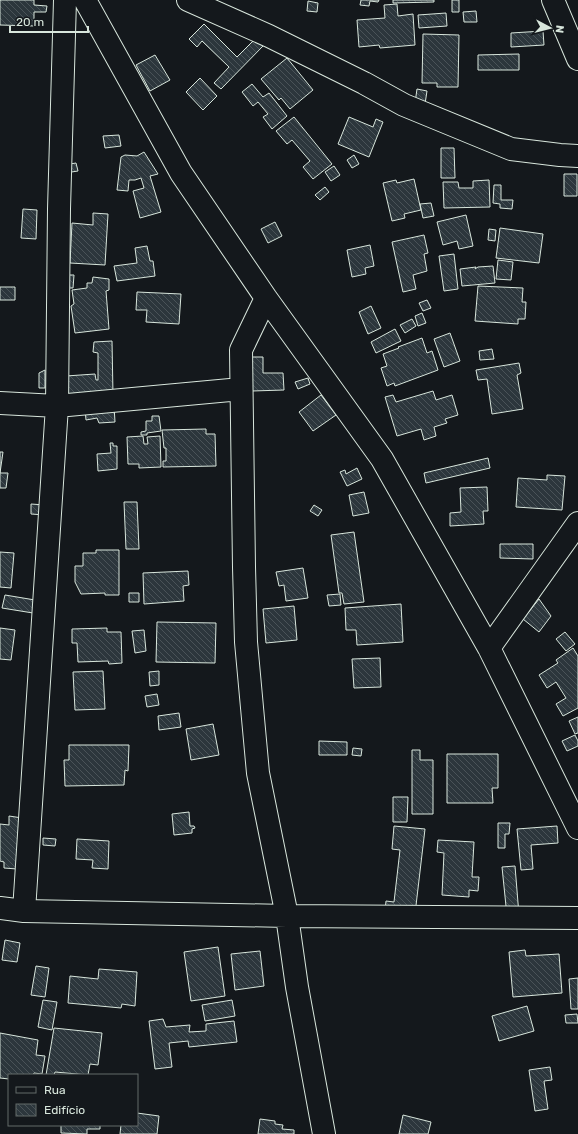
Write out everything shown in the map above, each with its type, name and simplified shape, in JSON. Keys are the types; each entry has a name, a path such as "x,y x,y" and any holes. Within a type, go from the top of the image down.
{"street":[{"path":"24,911 57,406 59,209 65,0"},
{"path":"85,0 181,173 266,298 382,459 490,648 578,828"},
{"path":"188,0 269,36 364,83 404,105 511,149 578,156"},
{"path":"553,0 578,59"},
{"path":"266,298 241,350 246,642 258,773 287,916 297,987 324,1134"},
{"path":"0,403 57,406 241,389"},
{"path":"490,648 578,523"},
{"path":"0,908 24,911 287,916 578,918"}],"building":[{"path":"0,0 34,0 34,5 47,6 46,12 34,12 34,26 0,25"},
{"path":"361,0 379,0 378,2 370,1 369,6 360,5"},
{"path":"393,0 434,0 434,2 393,3"},
{"path":"452,0 459,0 459,12 452,12"},
{"path":"308,1 318,3 317,12 307,11"},
{"path":"397,4 398,16 413,14 415,45 380,48 379,45 359,47 357,20 385,18 384,5"},
{"path":"476,11 477,22 464,22 463,12"},
{"path":"446,13 447,26 419,28 418,15"},
{"path":"204,24 237,57 257,37 264,45 221,89 214,83 229,67 202,41 197,47 189,39"},
{"path":"543,31 544,45 511,47 511,33"},
{"path":"423,34 459,35 458,87 437,87 437,83 422,83"},
{"path":"519,54 519,70 478,70 478,55"},
{"path":"155,55 170,80 150,91 136,65"},
{"path":"287,58 313,90 290,109 281,98 279,100 261,79"},
{"path":"200,78 217,96 203,110 186,92"},
{"path":"252,84 263,97 269,93 287,116 272,129 263,117 268,114 258,102 253,106 242,92"},
{"path":"417,89 427,91 425,104 415,103"},
{"path":"294,117 332,164 313,179 303,167 310,161 292,140 287,144 276,131"},
{"path":"349,117 373,127 376,119 383,122 369,157 338,144"},
{"path":"119,135 121,146 105,148 103,136"},
{"path":"441,148 454,148 455,178 441,178"},
{"path":"144,152 158,174 150,176 161,212 140,218 133,191 144,188 141,178 129,180 128,191 117,190 121,157 125,155 137,156"},
{"path":"354,155 359,164 352,168 347,160"},
{"path":"76,163 78,171 65,173 64,165"},
{"path":"334,166 340,175 331,181 325,172"},
{"path":"564,174 577,174 577,196 564,196"},
{"path":"414,179 421,210 404,214 405,218 392,221 383,183 396,180 397,183"},
{"path":"489,180 490,207 444,208 443,182 458,182 459,188 473,188 473,181"},
{"path":"494,185 501,185 501,200 513,200 512,209 500,208 500,204 493,203"},
{"path":"325,187 329,192 320,200 315,195"},
{"path":"431,203 434,216 423,218 420,204"},
{"path":"23,209 37,210 36,239 21,238"},
{"path":"93,213 108,214 105,265 70,263 72,223 93,225"},
{"path":"466,215 473,246 459,249 457,241 443,245 437,222"},
{"path":"275,222 282,236 268,243 261,229"},
{"path":"500,228 543,234 539,263 496,258"},
{"path":"489,229 496,230 495,241 488,240"},
{"path":"424,235 428,253 424,254 427,271 413,275 416,289 403,292 392,242"},
{"path":"370,245 374,266 365,268 366,274 352,277 347,250"},
{"path":"147,246 150,261 153,261 155,276 117,281 114,266 137,263 135,248"},
{"path":"454,254 458,289 444,291 439,256"},
{"path":"498,260 513,262 511,280 496,279"},
{"path":"493,266 495,283 462,286 460,269 476,267 475,269 478,267"},
{"path":"66,275 74,275 73,288 66,288"},
{"path":"93,277 109,279 109,290 106,291 109,329 75,333 71,306 74,304 72,290 87,288 87,283 92,283"},
{"path":"478,286 523,288 522,302 526,302 525,319 518,319 518,324 475,321"},
{"path":"0,287 15,287 15,300 0,300"},
{"path":"137,292 181,294 179,324 146,322 147,310 136,310"},
{"path":"427,300 431,308 423,311 419,303"},
{"path":"371,306 381,328 368,334 359,312"},
{"path":"422,313 426,323 418,326 415,316"},
{"path":"412,319 416,326 405,333 400,325"},
{"path":"395,329 401,341 376,353 371,342"},
{"path":"450,333 460,361 444,367 434,339"},
{"path":"422,338 427,353 432,351 438,370 395,386 394,383 387,386 381,368 387,366 383,354"},
{"path":"112,341 113,395 62,397 66,376 95,374 96,380 98,380 98,353 93,352 94,342"},
{"path":"492,349 494,359 480,360 479,351"},
{"path":"247,357 263,357 263,373 283,373 284,390 252,391"},
{"path":"519,363 521,373 517,375 523,409 492,414 487,379 478,380 476,370"},
{"path":"45,370 45,388 39,388 39,373"},
{"path":"308,378 310,384 298,389 295,382"},
{"path":"433,391 436,400 452,395 458,415 445,419 447,423 434,427 436,436 424,440 421,429 397,436 385,397 393,395 396,402"},
{"path":"321,395 336,415 313,431 299,412"},
{"path":"114,406 115,422 99,423 97,418 86,420 85,409"},
{"path":"152,416 159,416 161,431 141,435 141,432 146,431 146,421 152,421"},
{"path":"206,429 206,434 215,434 216,466 163,467 163,461 166,461 166,448 164,448 162,430"},
{"path":"143,436 144,444 148,444 147,437 160,436 161,467 139,468 139,464 128,464 127,437"},
{"path":"110,443 113,443 113,446 117,446 117,469 98,471 97,454 111,453"},
{"path":"0,452 3,452 0,473"},
{"path":"488,458 490,468 426,483 424,473"},
{"path":"357,468 362,479 347,486 340,472 345,470 346,474"},
{"path":"0,473 8,473 6,488 0,488"},
{"path":"547,475 565,476 562,510 516,507 518,478 547,480"},
{"path":"487,487 488,511 483,511 484,524 450,526 450,513 461,512 460,488"},
{"path":"364,492 369,513 353,516 349,495"},
{"path":"124,502 137,502 139,549 126,549"},
{"path":"31,504 45,505 45,515 31,514"},
{"path":"314,505 322,510 318,516 310,511"},
{"path":"354,532 364,602 344,604 342,593 339,593 331,535"},
{"path":"500,544 533,544 533,559 500,558"},
{"path":"96,550 119,550 119,595 105,595 105,593 81,594 75,582 75,566 83,566 83,553 96,553"},
{"path":"0,552 14,553 11,588 0,587"},
{"path":"303,568 308,598 286,601 284,585 279,586 276,572"},
{"path":"188,571 189,585 183,586 184,601 144,604 143,573"},
{"path":"129,593 139,593 139,602 129,602"},
{"path":"340,594 341,605 329,606 327,595"},
{"path":"5,595 35,600 33,613 2,608"},
{"path":"539,599 551,616 539,632 523,619"},
{"path":"401,604 403,642 357,645 356,630 346,630 345,608"},
{"path":"294,606 297,640 266,643 263,609"},
{"path":"157,622 216,623 215,663 156,662"},
{"path":"0,628 15,630 11,660 0,659"},
{"path":"107,628 107,632 121,632 122,663 109,664 108,661 78,662 77,643 72,643 72,629"},
{"path":"144,630 146,651 135,653 132,631"},
{"path":"565,632 575,644 566,651 556,639"},
{"path":"573,648 578,656 578,708 563,716 556,704 566,698 556,682 547,688 539,675 558,663 556,660"},
{"path":"380,658 381,687 354,688 352,659"},
{"path":"103,671 105,709 75,710 73,672"},
{"path":"159,671 159,685 150,686 149,672"},
{"path":"157,694 159,705 147,707 145,696"},
{"path":"179,713 181,727 159,730 158,716"},
{"path":"578,717 578,733 575,734 569,721"},
{"path":"213,724 219,755 191,760 186,729"},
{"path":"575,735 578,741 578,746 567,751 562,741"},
{"path":"319,741 347,742 347,755 319,755"},
{"path":"69,745 129,745 128,771 125,770 124,785 65,786 64,760 69,760"},
{"path":"353,748 362,749 361,756 352,755"},
{"path":"412,750 420,750 420,760 433,760 433,814 412,814"},
{"path":"447,754 498,754 498,788 492,788 493,803 447,803"},
{"path":"393,797 408,797 407,822 393,822"},
{"path":"189,812 190,826 194,826 195,828 192,829 192,833 174,835 172,814"},
{"path":"9,816 22,818 17,869 4,868 4,862 0,861 0,824 9,825"},
{"path":"498,823 510,823 509,834 505,834 505,848 498,848"},
{"path":"394,826 425,829 415,914 385,911 386,901 394,902 400,850 392,849"},
{"path":"557,826 558,843 531,845 533,869 521,870 517,829"},
{"path":"43,838 56,839 55,846 43,845"},
{"path":"77,839 109,841 108,869 92,868 93,860 76,859"},
{"path":"438,840 474,842 472,877 479,877 478,891 469,890 469,897 442,895 444,853 437,852"},
{"path":"515,866 519,915 507,916 502,867"},
{"path":"5,940 20,943 17,962 2,960"},
{"path":"218,947 225,996 191,1001 184,952"},
{"path":"525,950 526,956 559,954 562,993 513,997 509,952"},
{"path":"260,951 264,986 235,990 231,954"},
{"path":"36,966 49,968 45,997 31,995"},
{"path":"99,969 137,972 135,1006 122,1004 121,1008 68,1003 70,976 98,979"},
{"path":"578,978 578,1009 571,1009 569,979"},
{"path":"43,1000 57,1002 52,1030 38,1027"},
{"path":"232,1000 235,1016 205,1021 202,1005"},
{"path":"527,1006 534,1031 499,1041 492,1016"},
{"path":"577,1014 578,1023 566,1023 565,1015"},
{"path":"163,1019 166,1027 190,1025 189,1032 206,1031 206,1024 234,1021 237,1042 189,1047 188,1041 169,1043 172,1067 155,1069 149,1021"},
{"path":"54,1028 102,1033 98,1065 90,1064 88,1074 55,1072 54,1074 46,1074"},
{"path":"0,1033 38,1040 36,1055 45,1056 42,1074 8,1074 8,1079 0,1078"},
{"path":"550,1067 552,1080 544,1081 548,1109 535,1111 529,1070"},
{"path":"138,1113 159,1116 157,1134 120,1134 121,1126 138,1126"},
{"path":"403,1115 431,1122 428,1134 399,1134"},
{"path":"260,1119 275,1121 275,1124 283,1125 282,1129 294,1130 294,1134 258,1134"},
{"path":"61,1126 100,1126 100,1129 87,1129 87,1134 61,1133"}]}
